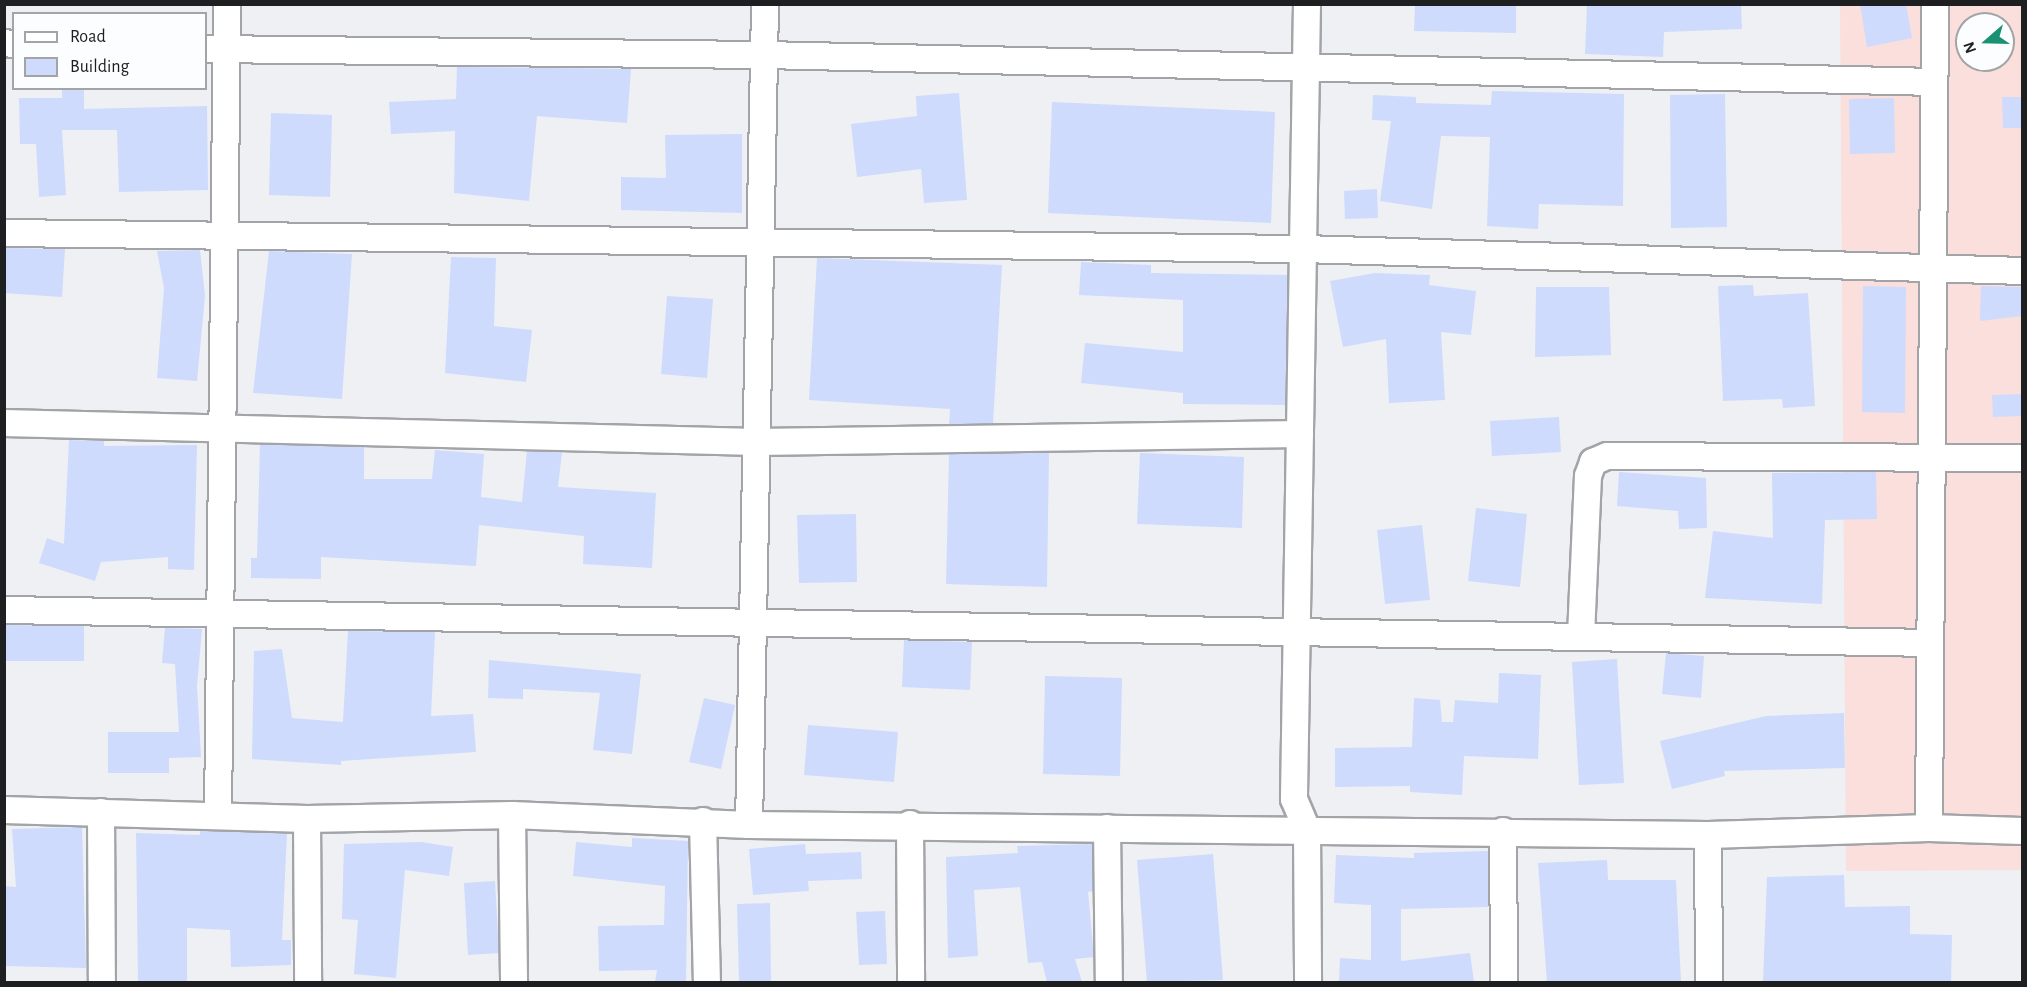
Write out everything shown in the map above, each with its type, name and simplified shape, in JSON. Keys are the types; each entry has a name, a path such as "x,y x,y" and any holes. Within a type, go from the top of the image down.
{"street":[{"path":"219,816 218,615 224,234 216,49 227,4"},
{"path":"749,825 765,4"},
{"path":"1307,4 1294,799 1307,829 1308,982"},
{"path":"1929,828 1935,4"},
{"path":"216,49 764,55 1934,82"},
{"path":"4,233 1303,249 2022,271"},
{"path":"4,423 757,442 1300,435"},
{"path":"1581,636 1588,476 1593,462 1607,456 2022,458"},
{"path":"4,610 754,625 1297,630 1929,643"},
{"path":"4,810 307,819 512,815 703,821 749,825 910,824 1708,835 1929,828 2022,831"},
{"path":"101,812 102,982"},
{"path":"512,815 514,982"},
{"path":"307,819 308,982"},
{"path":"703,821 707,982"},
{"path":"910,824 911,982"},
{"path":"1107,828 1109,982"},
{"path":"1503,831 1504,982"},
{"path":"1708,835 1709,982"}],"shaded area":[{"path":"1840,5 2022,5 2022,870 1846,871"}],"building":[{"path":"1415,4 1516,4 1516,33 1414,31"},
{"path":"1587,4 1741,4 1742,29 1664,32 1663,57 1585,54"},
{"path":"1860,4 1906,4 1912,38 1867,47"},
{"path":"457,67 631,69 627,123 537,116 529,201 454,193 455,131 391,134 389,102 456,99"},
{"path":"62,90 84,90 84,109 207,106 208,190 119,192 117,130 62,130 66,195 39,197 36,144 20,144 19,98 62,98"},
{"path":"1492,91 1624,94 1623,206 1539,204 1538,229 1487,226 1490,137 1441,136 1432,209 1380,201 1391,121 1372,120 1373,95 1416,97 1416,103 1491,105"},
{"path":"959,93 967,200 924,203 921,169 857,177 851,124 917,116 916,96"},
{"path":"1725,94 1727,227 1671,228 1670,95"},
{"path":"2002,97 2022,97 2022,128 2003,128"},
{"path":"1894,98 1895,153 1850,154 1849,99"},
{"path":"1052,102 1275,112 1271,223 1048,213"},
{"path":"271,113 332,115 330,197 269,195"},
{"path":"742,134 742,213 621,210 621,177 666,178 665,135"},
{"path":"1377,189 1378,218 1345,219 1344,191"},
{"path":"4,248 65,249 62,297 4,293"},
{"path":"200,250 205,296 197,381 157,378 164,288 157,251"},
{"path":"269,251 352,254 342,399 253,393"},
{"path":"451,257 496,258 494,326 532,330 526,382 445,373"},
{"path":"817,258 1002,265 993,424 949,424 950,409 809,400"},
{"path":"1081,262 1151,265 1151,273 1288,275 1285,405 1183,404 1183,393 1081,383 1085,343 1183,352 1183,300 1079,295"},
{"path":"1375,273 1430,275 1429,285 1476,291 1471,335 1441,332 1445,400 1389,403 1386,339 1343,347 1330,281"},
{"path":"1753,285 1754,296 1808,293 1815,406 1783,408 1782,399 1723,401 1718,286"},
{"path":"1863,286 1906,287 1905,413 1862,412"},
{"path":"1981,286 2022,287 2022,316 1980,321"},
{"path":"1536,287 1609,287 1611,355 1535,357"},
{"path":"667,296 713,299 707,378 661,374"},
{"path":"2022,394 2022,416 1993,417 1992,395"},
{"path":"1559,417 1561,452 1492,456 1490,421"},
{"path":"69,440 104,441 104,446 197,445 194,570 168,569 168,557 101,562 95,581 39,563 47,538 64,544"},
{"path":"260,444 364,447 364,479 432,479 435,450 484,454 481,497 522,502 527,451 562,452 558,487 656,493 652,568 583,564 584,536 479,525 476,566 321,557 321,579 251,578 251,558 257,558"},
{"path":"1049,453 1047,587 946,584 949,454"},
{"path":"1140,453 1244,457 1242,528 1137,524"},
{"path":"1619,472 1706,478 1707,528 1679,529 1678,511 1617,506"},
{"path":"1876,472 1877,519 1825,520 1822,604 1705,598 1713,531 1773,538 1772,473"},
{"path":"1476,508 1527,514 1520,587 1468,581"},
{"path":"856,514 857,582 799,583 797,515"},
{"path":"1422,525 1430,600 1385,604 1377,530"},
{"path":"4,625 84,626 84,661 4,661"},
{"path":"165,628 202,629 197,686 201,757 169,758 169,773 108,773 108,732 179,732 175,664 162,663"},
{"path":"348,631 435,632 431,716 473,714 476,752 341,761 341,765 252,759 254,651 282,649 292,718 343,722"},
{"path":"904,640 972,642 970,690 902,687"},
{"path":"1666,653 1704,656 1701,698 1662,694"},
{"path":"1617,659 1624,783 1579,785 1572,662"},
{"path":"489,660 641,674 632,754 593,750 600,693 523,689 523,699 488,698"},
{"path":"1499,673 1541,675 1538,759 1464,756 1462,795 1410,792 1410,786 1335,787 1335,748 1412,747 1414,698 1440,700 1442,722 1453,722 1455,700 1498,703"},
{"path":"1045,676 1122,678 1120,776 1043,774"},
{"path":"704,698 735,705 721,769 689,762"},
{"path":"1844,713 1845,768 1724,771 1725,776 1672,789 1660,741 1766,716"},
{"path":"808,725 898,732 894,782 804,775"},
{"path":"82,827 86,968 4,966 4,886 16,887 12,829"},
{"path":"200,831 287,833 282,940 291,940 291,965 231,967 230,930 187,928 187,982 138,982 136,833 200,835"},
{"path":"632,838 688,841 686,982 655,982 657,970 599,971 598,926 664,925 665,886 573,876 576,842 632,847"},
{"path":"421,842 453,847 449,876 405,870 396,978 354,974 358,920 342,919 344,844"},
{"path":"805,844 806,854 861,852 862,879 808,881 809,891 753,895 749,849"},
{"path":"1092,844 1093,891 1088,892 1094,957 1075,959 1082,982 1047,982 1042,962 1028,963 1020,887 974,890 978,956 948,958 946,857 1018,853 1017,846"},
{"path":"1488,851 1488,907 1401,909 1401,961 1470,953 1474,982 1339,982 1340,958 1371,960 1371,905 1334,903 1336,855 1414,858 1414,853"},
{"path":"1213,854 1223,980 1147,982 1137,860"},
{"path":"1607,860 1608,880 1676,880 1681,982 1547,982 1538,863"},
{"path":"1844,875 1845,907 1910,906 1910,934 1952,935 1951,982 1763,982 1767,877"},
{"path":"495,881 499,953 468,955 464,883"},
{"path":"770,903 771,982 739,982 737,904"},
{"path":"885,911 887,964 859,965 856,912"}]}
